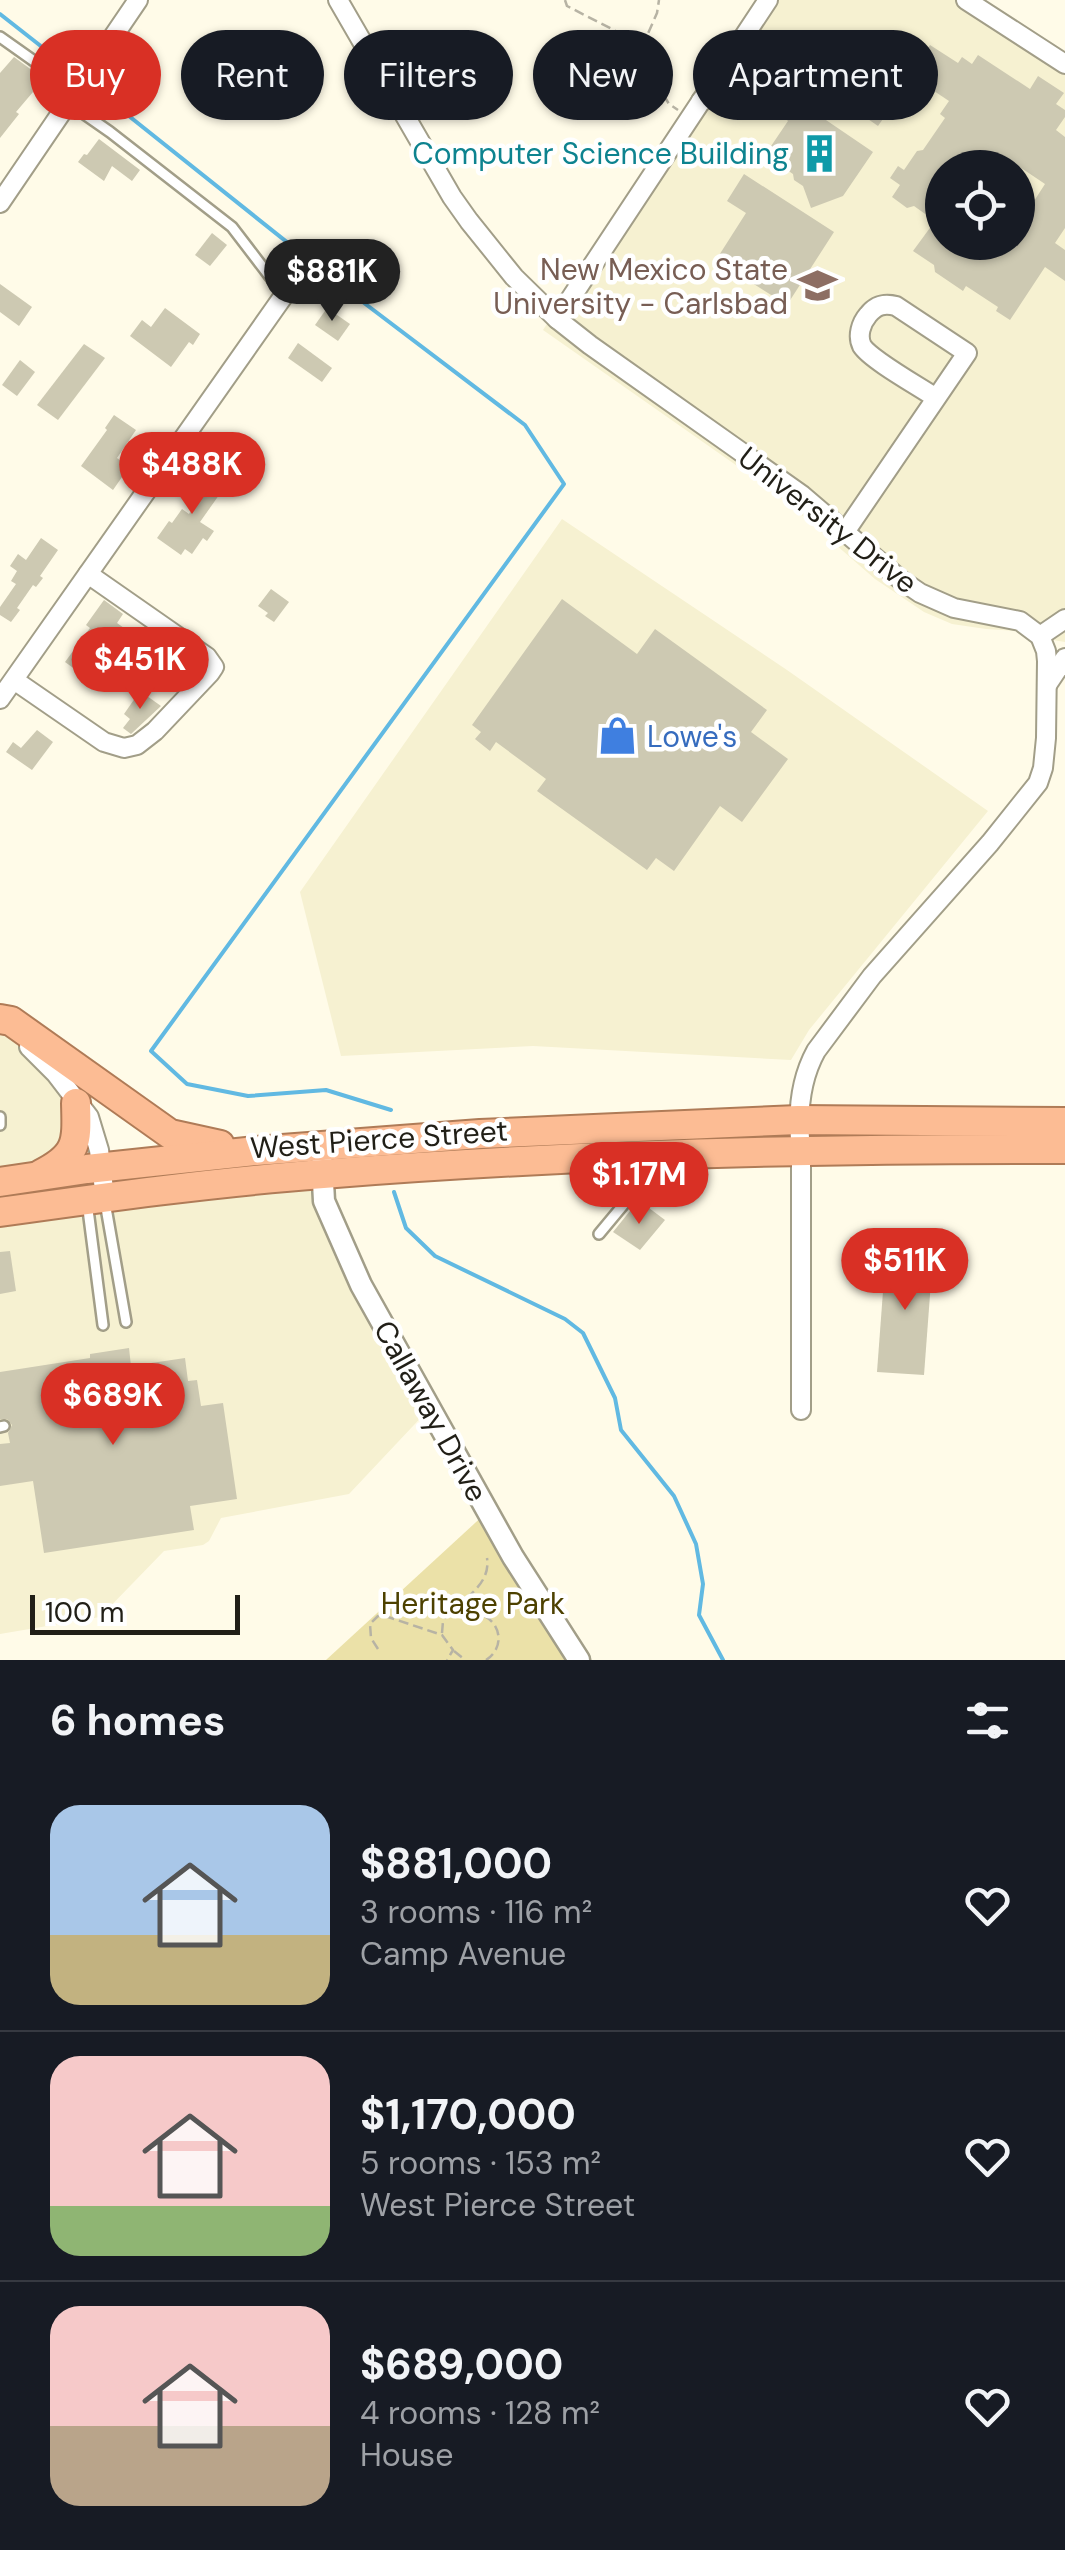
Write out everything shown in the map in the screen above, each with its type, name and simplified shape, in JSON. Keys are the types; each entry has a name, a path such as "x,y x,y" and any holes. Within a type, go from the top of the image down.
{"highway":[{"path":"0,1022 11,1021 170,1134 256,1151"},
{"path":"36,1177 63,1161 76,1144 76,1103"},
{"name":"West Pierce Street","path":"0,1212 480,1134 798,1120 1065,1122"},
{"name":"West Pierce Street","path":"0,1182 256,1151 321,1160 543,1160 802,1149 1065,1149"}],"street":[{"path":"117,30 138,0"},
{"name":"University Drive","path":"338,0 469,222 514,277 558,319 802,495 901,580 934,601 1020,621 1040,636"},
{"path":"748,30 768,0"},
{"path":"966,0 1065,64"},
{"path":"558,319 693,113"},
{"path":"0,203 56,120"},
{"path":"0,699 299,274"},
{"path":"846,532 967,353 896,306 876,307 862,324 862,346 936,398"},
{"path":"14,680 104,742 124,748 137,745 154,732 214,667 207,657 88,574"},
{"path":"801,1410 802,1149 798,1120 804,1079 816,1051 872,976 1038,783 1043,768 1046,685 1046,651 1040,636 1065,619"},
{"path":"1046,685 1065,658"},
{"path":"0,1022 56,1074 89,1118 93,1128 96,1199"},
{"name":"Callaway Drive","path":"321,1160 324,1201 361,1285 513,1557 578,1660"}],"lane":[{"path":"0,38 30,58"},
{"path":"100,120 110,132 232,227 284,296"},
{"path":"0,1117 0,1125"},
{"path":"599,1234 629,1198 654,1197 657,1156"},
{"path":"96,1199 126,1322"},
{"path":"96,1199 102,1325"}],"path":[{"path":"565,0 567,6 614,30"},
{"path":"650,30 659,0"},
{"path":"673,107 689,119"},
{"path":"442,1634 444,1621 485,1579 487,1558"},
{"path":"454,1609 480,1614 492,1621 498,1649 486,1660"},
{"path":"378,1649 370,1628 372,1620 385,1616 442,1634 465,1660"},
{"path":"447,1660 453,1650"}],"shaded area":[{"name":"New Mexico State University - Carlsbad","path":"758,0 983,0 1065,53 1065,642 1017,631 952,624 924,612 875,579 780,496 543,330 693,100 693,120 938,120 938,30 738,30"},
{"path":"562,519 988,811 809,1030 791,1060 533,1046 341,1056 300,892"},
{"path":"0,1026 24,1043 66,1087 76,1144 0,1182"},
{"path":"322,1174 324,1201 429,1409 349,1494 221,1518 203,1545 164,1551 100,1617 0,1634 0,1213"}],"green space":[{"name":"Heritage Park","path":"487,1512 579,1660 326,1660"}],"building":[{"path":"938,50 958,63 962,57 972,64 978,55 1030,89 1038,76 1064,93 1056,104 1065,110 1065,117 1056,130 1065,137 1065,228 1055,243 1065,250 1065,281 1045,267 1010,320 966,286 963,291 935,272 934,265 926,260 1035,260 1035,200 1045,184 1035,177 1035,150 925,150 925,214 892,197 900,185 890,178 898,166 904,170 917,151 923,150 945,118 940,114 949,101 938,94"},
{"path":"14,57 30,69 30,96 0,138 0,73"},
{"name":"Computer Science Building","path":"826,120 873,152 843,196 811,208 803,186 794,180 793,174 765,155 788,121"},
{"path":"99,139 140,170 132,181 112,166 104,181 78,162"},
{"path":"744,174 834,232 787,305 716,260 746,213 727,201"},
{"path":"212,233 227,245 210,266 195,255"},
{"path":"925,235 925,259 913,251"},
{"path":"0,284 32,307 19,326 0,312"},
{"path":"165,308 200,334 171,367 130,336 142,320 151,327"},
{"path":"327,308 350,324 338,341 315,325"},
{"path":"298,343 332,368 322,382 288,358"},
{"path":"84,344 105,358 58,420 37,405"},
{"path":"20,360 35,372 17,396 2,385"},
{"path":"114,415 136,430 117,458 129,467 113,490 81,466"},
{"path":"198,469 224,488 200,522 214,531 207,541 203,538 192,554 185,549 181,555 157,538 182,509 189,514 201,494 187,484"},
{"path":"41,538 58,550 11,622 0,615 0,607 16,584 11,581 17,571 10,566 18,554 26,560"},
{"path":"271,589 289,602 274,622 258,606"},
{"name":"Lowe's","path":"562,599 637,654 655,629 767,710 751,732 788,759 742,822 720,806 674,871 656,858 647,870 537,791 546,779 496,742 490,751 475,739 481,732 472,725"},
{"path":"104,600 123,614 117,623 124,628 102,658 106,661 101,667 108,672 98,686 65,662 90,628 86,625"},
{"path":"140,691 161,706 131,734 123,728 130,719 124,714"},
{"path":"37,730 53,742 32,770 6,752 13,742 21,748"},
{"path":"634,1206 644,1214 649,1208 665,1220 640,1250 613,1232"},
{"path":"10,1251 16,1291 0,1294 0,1252"},
{"path":"886,1251 933,1255 924,1375 877,1372"},
{"path":"129,1348 131,1366 185,1358 188,1381 197,1380 201,1406 223,1403 237,1499 190,1506 194,1530 44,1553 33,1481 0,1486 0,1444 10,1443 8,1433 12,1425 7,1419 0,1419 0,1372"}],"waterway":[{"path":"0,14 30,38"},
{"path":"134,120 347,290 525,425 564,484 151,1051 187,1084 248,1096 326,1090 391,1110"},
{"path":"394,1192 406,1228 435,1256 565,1319 583,1333 615,1398 621,1430 674,1496 696,1544 703,1584 699,1615 723,1660"}],"place":[{"name":"Computer Science Building","path":"819,153"},
{"name":"New Mexico State University - Carlsbad","path":"818,286"},
{"name":"Lowe's","path":"617,736"}]}
